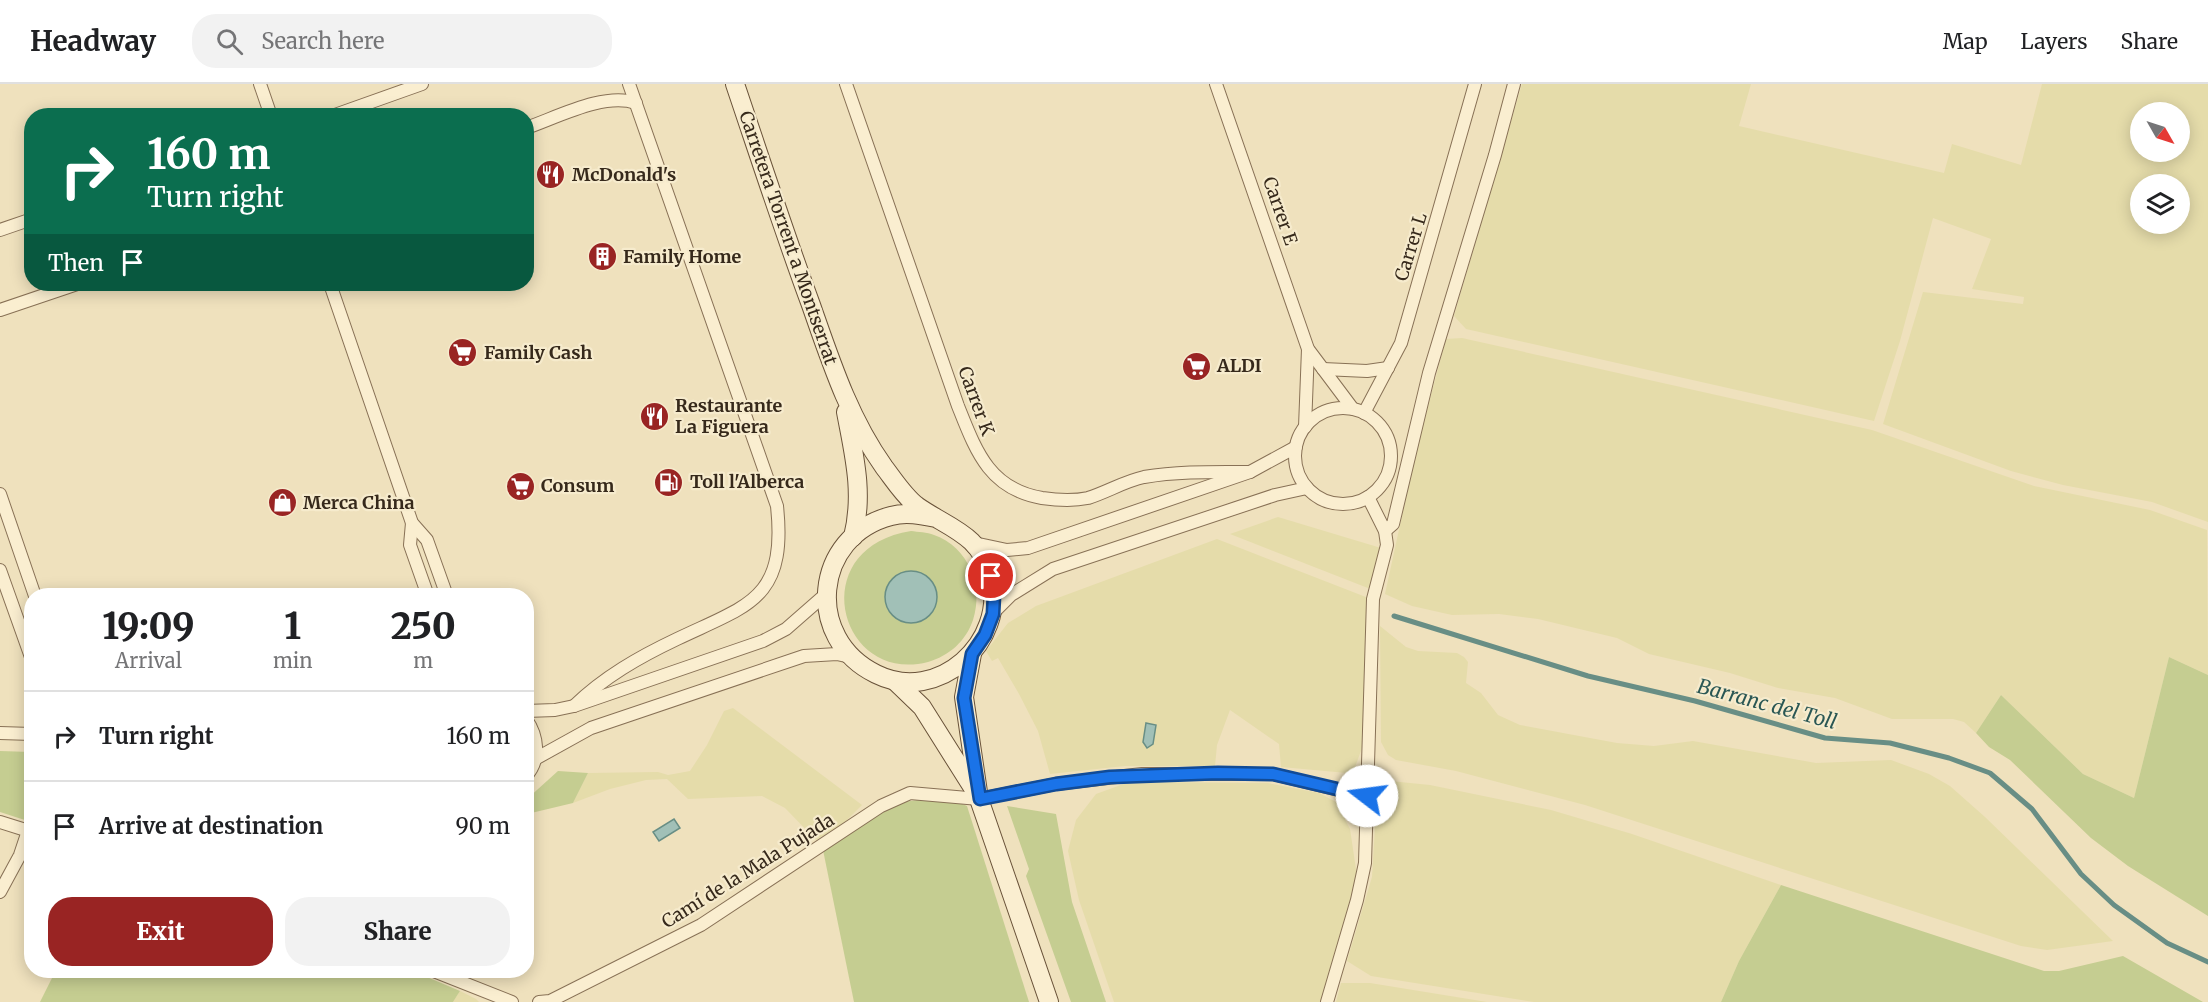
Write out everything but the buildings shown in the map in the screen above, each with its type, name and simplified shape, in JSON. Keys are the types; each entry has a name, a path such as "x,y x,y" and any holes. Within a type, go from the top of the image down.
{"main road":[{"name":"Carretera Torrent a Montserrat","path":"735,84 842,392"},
{"path":"842,392 872,449 897,486 915,505 957,528 974,543 985,558 994,595 993,614 985,635 972,654 956,668 937,677 917,682 896,681 879,676 850,657 836,638 828,617 826,594 830,573 839,553 853,537 871,524 892,516 914,514 936,518"},
{"path":"842,392 859,483 859,502 853,537"},
{"path":"972,654 964,698 980,799 1049,1002"},
{"path":"896,681 922,707 950,747 980,799"}],"street":[{"path":"260,84 268,108"},
{"path":"354,108 422,84"},
{"path":"574,706 608,678 645,654 745,607 760,592 773,572 780,532 777,506 629,84"},
{"name":"Carrer K","path":"846,84 958,406 975,450 992,474 1022,495 1056,500 1086,498 1141,477 1173,473 1250,472"},
{"name":"Carrer E","path":"1216,84 1308,349"},
{"name":"Carrer L","path":"1358,411 1388,368 1401,343 1475,84"},
{"path":"1385,531 1392,524 1429,373 1495,155 1514,84"},
{"path":"534,125 608,99 623,99 636,103"},
{"path":"0,230 24,222"},
{"path":"0,310 56,291"},
{"path":"332,291 412,523 427,540 444,588"},
{"path":"1308,349 1358,411"},
{"path":"1305,428 1308,349"},
{"path":"1323,369 1368,371 1388,368"},
{"path":"1339,408 1358,411 1372,417 1386,433 1391,449 1390,466 1381,486 1368,497 1353,503 1330,502 1307,488 1296,464 1296,447 1305,428 1323,412 1339,408"},
{"path":"974,543 1007,550 1028,548 1250,472 1296,447"},
{"path":"993,614 1011,595 1053,569 1275,495 1307,488"},
{"path":"0,494 32,588"},
{"path":"1327,1002 1357,900 1365,863 1373,599 1387,545 1385,531 1368,497"},
{"path":"412,523 410,544 425,588"},
{"path":"0,570 24,638"},
{"path":"534,711 574,706 763,641 786,629 826,594"},
{"path":"534,733 535,759 591,728 804,656 837,654 850,657"},
{"path":"0,733 24,734"},
{"name":"Camí de la Mala Pujada","path":"539,1002 550,1001 701,926 881,806 910,793 980,799 1056,784 1110,777 1207,773 1273,774 1367,796"},
{"path":"0,822 24,829"},
{"path":"0,892 24,845"},
{"path":"451,978 512,1002"}],"shaded area":[{"path":"1522,84 1751,84 1739,126 1944,173 1952,144 2021,165 2042,84 2208,84 2208,522 2152,502 2063,485 2011,471 1883,424 1923,292 2023,304 2024,297 1972,289 1991,239 1933,218 1900,341 1874,421 1466,329 1454,316"},
{"path":"1462,338 1872,430 2034,486 2150,510 2207,530 2208,675 2169,657 2134,798 2083,774 2001,695 1976,733 1964,722 1953,719 1892,719 1835,698 1778,688 1730,673 1649,654 1617,638 1538,619 1499,614 1452,615 1412,606 1385,594 1417,447 1446,339"},
{"path":"1278,517 1381,548 1373,590 1230,534"},
{"path":"1217,539 1371,599 1362,748 1354,770 1347,773 1281,767 1279,744 1230,710 1217,745 1215,766 1125,766 1050,774 1038,731 1019,694 998,658 992,661 986,651 1008,623 1036,606"},
{"path":"1380,626 1406,647 1418,651 1457,653 1464,657 1468,662 1466,683 1481,693 1498,715 1520,725 1617,743 1654,746 1693,741 1816,763 1891,760 1929,774 1950,786 1985,817 2113,941 2047,950 2021,946 1585,805 1456,771 1396,760 1388,755 1381,742"},
{"path":"733,708 862,805 843,824 816,840 785,808 762,796 688,799 667,779 646,780 610,789 573,803 588,773 658,772 668,775 690,771 707,745 724,711"},
{"path":"1390,781 1430,785 1551,810 1632,834 1781,885 1739,961 1721,1002 1534,1002 1371,976 1347,961 1372,877 1377,793"},
{"path":"1129,782 1268,783 1319,793 1336,802 1350,829 1357,876 1322,1002 1114,1002 1079,900 1068,851 1076,820 1096,794"},
{"path":"1341,983 1370,983 1487,1002 1336,1002"},
{"path":"460,991 476,999 479,1002 453,1002"}],"green space":[{"path":"911,531 925,533 946,541 965,558 975,582 976,607 966,635 950,652 928,662 897,664 873,654 855,635 846,612 845,586 856,562 877,542","holes":["911,572 933,586 936,597 933,611 895,577"]},
{"path":"2169,657 2208,675 2208,916 2128,866 2091,838 2010,760 1989,747 1976,733 2001,695 2083,774 2134,798"},
{"path":"0,751 24,752 24,820 0,812"},
{"path":"558,771 588,773 573,803 534,812 534,793"},
{"path":"919,800 958,802 967,806 1029,1002 854,1002 823,850 894,803"},
{"path":"1007,806 1056,814 1072,902 1106,1002 1071,1002 1026,876 1029,869"},
{"path":"1781,885 2044,971 2059,971 2123,956 2203,1002 1721,1002 1739,961"},
{"path":"52,978 429,978 460,991 453,1002 40,1002"}],"water":[{"path":"911,571 921,573 929,579 935,587 937,597 935,607 929,615 921,621 911,623 901,621 893,615 887,607 885,597 887,587 893,579 901,573"},
{"path":"1146,723 1156,725 1153,744 1147,748 1143,742"},
{"path":"674,819 680,828 659,841 653,832"}],"waterway":[{"name":"Barranc del Toll","path":"1394,616 1588,676 1695,701 1825,738 1890,743 1949,758 1990,773 2032,809 2081,874 2114,905 2167,943 2208,962"}],"place":[{"name":"McDonald's","path":"551,175"},
{"name":"Family Home","path":"602,257"},
{"name":"Family Cash","path":"463,353"},
{"name":"ALDI","path":"1196,366"},
{"name":"Restaurante La Figuera","path":"654,416"},
{"name":"Toll l'Alberca","path":"669,482"},
{"name":"Consum","path":"520,486"},
{"name":"Merca China","path":"282,503"}],"route":[{"path":"991,576 994,595 993,614 985,635 972,654 964,698 980,799 1056,784 1110,777 1142,774 1218,773 1273,774 1367,796"}]}
